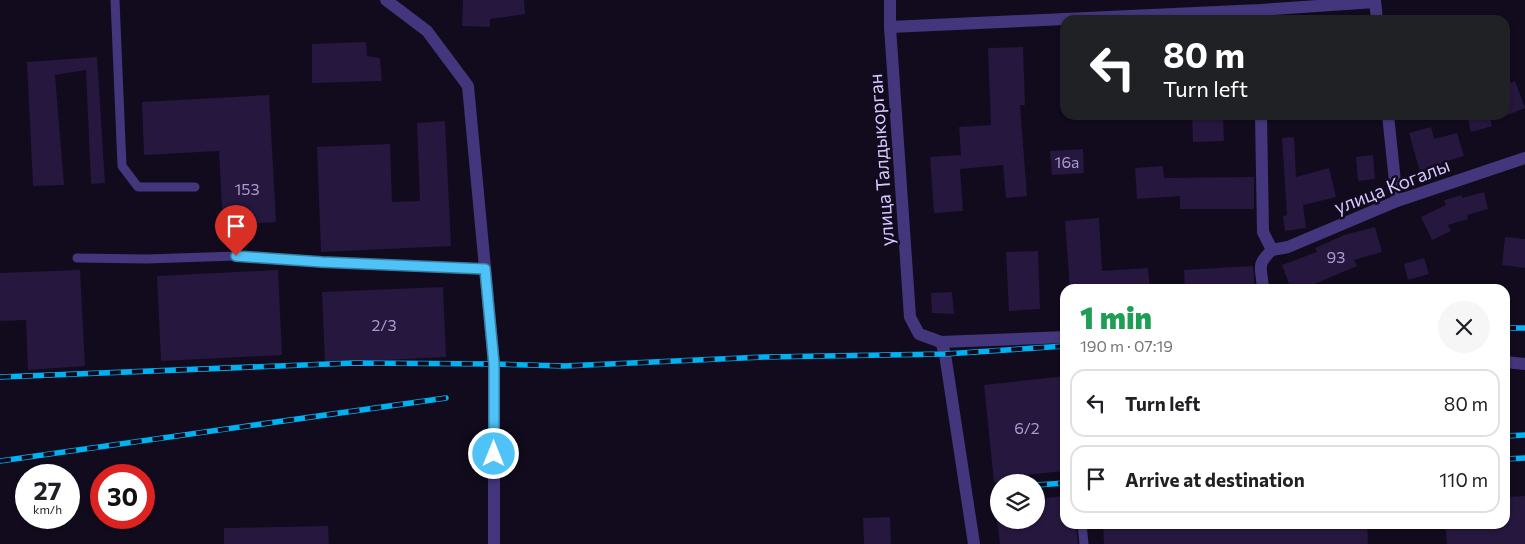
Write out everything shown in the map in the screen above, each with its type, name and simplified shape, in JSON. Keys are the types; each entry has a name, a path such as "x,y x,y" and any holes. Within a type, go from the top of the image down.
{"street":[{"path":"386,0 427,31 468,86 494,364 494,544"},
{"name":"улица Талдыкорган","path":"890,0 890,27 910,316 919,334 941,342"},
{"path":"1260,15 1375,1 1376,15"},
{"path":"890,27 1060,21"},
{"path":"1261,120 1263,232 1272,250 1263,259 1261,267 1263,284"},
{"path":"1389,120 1397,201"},
{"name":"улица Когалы","path":"1272,250 1288,247 1397,201 1525,158"},
{"path":"974,544 945,354 941,342 1060,337"},
{"path":"1510,362 1525,364"}],"lane":[{"path":"115,0 122,166 138,187 195,187"},
{"path":"76,258 147,259 236,256 322,262 485,269"},
{"path":"1082,529 1084,544"}],"building":[{"path":"463,0 524,0 525,14 490,19 490,27 462,26"},
{"path":"366,42 367,56 380,58 382,81 312,83 312,44"},
{"path":"1023,47 1025,105 1020,105 1027,196 1006,198 1003,165 960,169 963,211 934,213 930,157 961,155 959,127 991,125 988,48"},
{"path":"97,57 105,183 91,184 86,70 55,75 64,185 33,186 27,62"},
{"path":"1515,81 1525,108 1510,114 1510,83"},
{"path":"269,95 276,222 223,225 219,151 144,155 142,102"},
{"path":"1192,120 1223,120 1224,141 1193,142"},
{"path":"1468,120 1490,120 1492,126 1471,132"},
{"path":"445,121 451,246 321,252 317,147 390,144 392,202 420,201 417,123"},
{"path":"1431,127 1434,139 1457,133 1464,156 1441,163 1442,166 1420,172 1409,133"},
{"path":"1294,137 1296,177 1329,168 1336,197 1303,205 1306,228 1285,231 1283,216 1287,215 1282,138"},
{"path":"1083,149 1084,173 1052,175 1050,151"},
{"path":"1373,155 1375,179 1358,181 1356,157"},
{"path":"1163,166 1164,178 1254,177 1254,209 1180,209 1180,196 1137,199 1135,168"},
{"path":"1484,192 1488,209 1467,215 1468,219 1448,225 1451,231 1432,240 1421,217 1446,205 1444,200 1462,195 1462,198"},
{"path":"1099,218 1102,271 1148,268 1150,284 1070,284 1065,221"},
{"path":"1375,227 1382,252 1354,260 1357,266 1314,284 1289,284 1282,265 1317,252 1315,248 1344,235"},
{"path":"1505,237 1525,239 1525,268 1502,265"},
{"path":"1038,251 1040,309 1009,311 1006,252"},
{"path":"1424,258 1429,274 1408,280 1404,264"},
{"path":"1253,266 1255,284 1185,284 1184,270"},
{"path":"80,270 85,366 28,370 26,320 0,321 0,273"},
{"path":"278,270 282,355 161,361 157,276"},
{"path":"443,287 446,357 325,363 322,292"},
{"path":"952,292 954,314 932,313 931,293"},
{"path":"1060,377 1060,471 1034,474 993,474 984,385"},
{"path":"1525,496 1525,544 1447,544 1446,529 1510,529 1510,497"},
{"path":"1060,497 1060,529 1076,529 1078,544 1000,544 998,529 1045,529 1045,498"},
{"path":"890,517 891,544 864,544 863,518"},
{"path":"328,526 329,544 224,544 224,528"},
{"path":"1103,529 1367,529 1368,544 1104,544"}],"railway":[{"path":"1510,328 1525,328"},
{"path":"0,377 354,363 565,366 764,357 945,354 1060,346"},
{"path":"0,461 446,398"},
{"path":"1510,436 1525,435"},
{"path":"1510,459 1525,458"},
{"path":"1045,484 1060,483"}],"route":[{"path":"236,256 322,262 485,269 494,364 494,454"}]}
